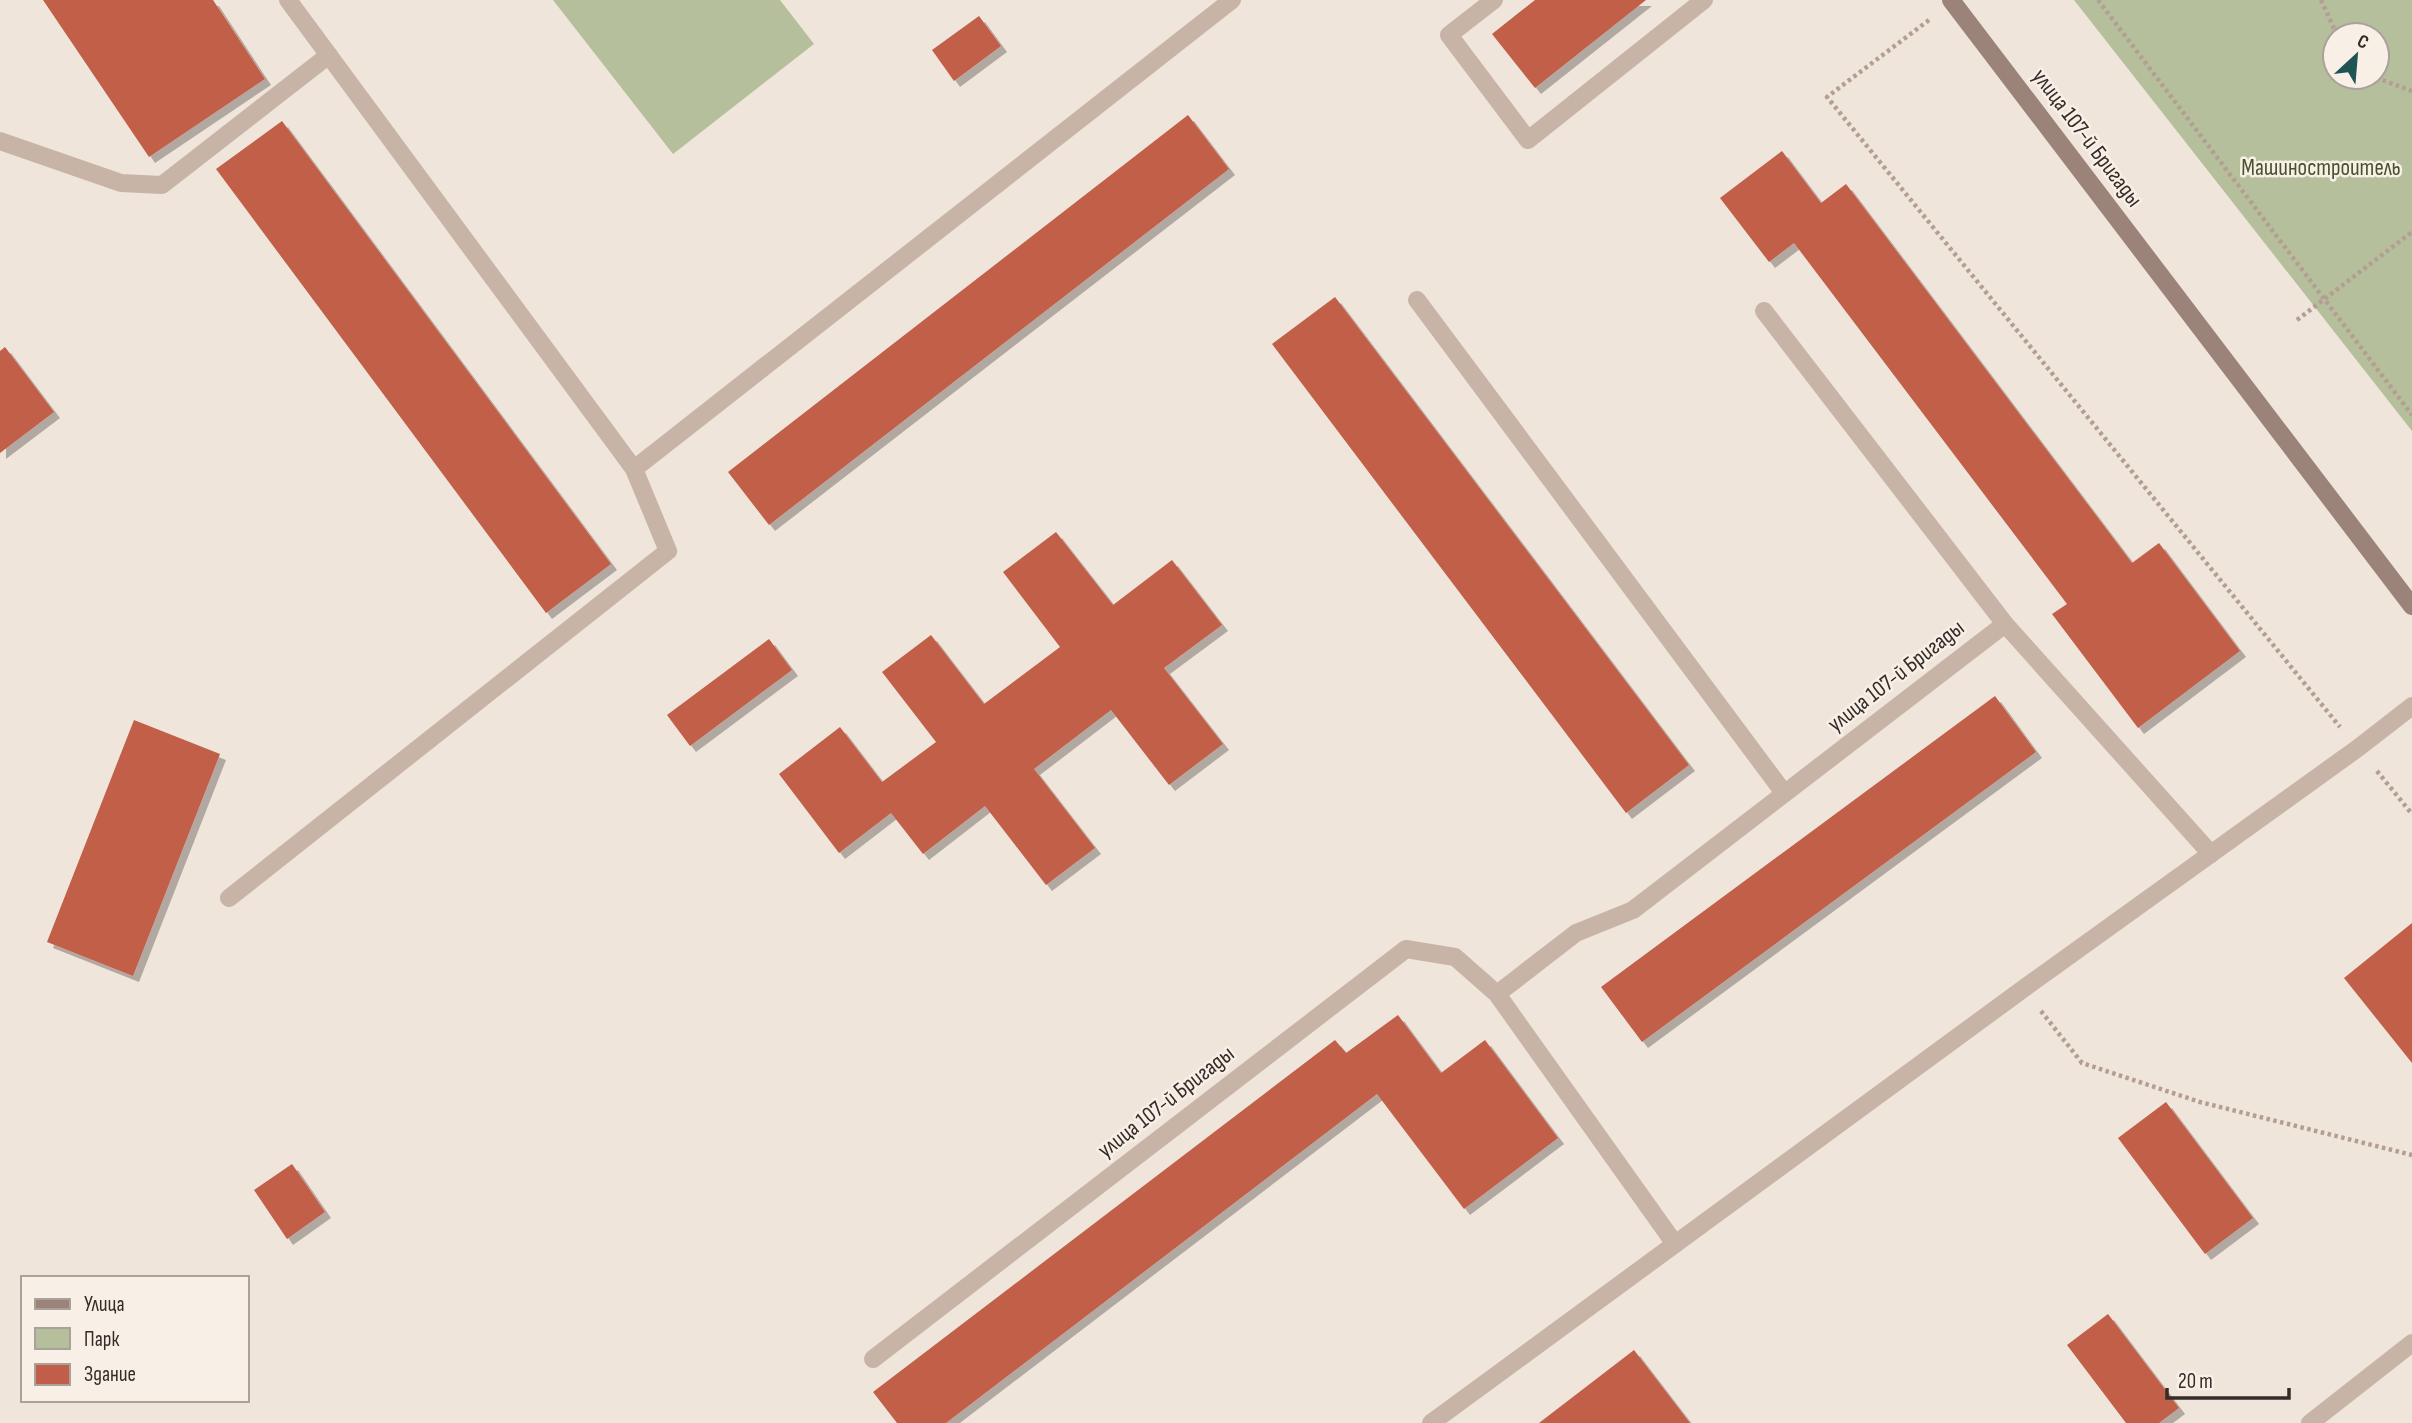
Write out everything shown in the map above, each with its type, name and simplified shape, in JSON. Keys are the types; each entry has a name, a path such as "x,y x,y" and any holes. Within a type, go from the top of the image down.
{"main road":[{"name":"улица 107-й Бригады","path":"1952,1 2412,606"}],"street":[{"path":"229,898 668,551 634,469 288,0"},
{"path":"634,469 1233,0"},
{"path":"1494,0 1450,35 1528,140 1704,0"},
{"path":"0,142 121,183 162,185 329,55"},
{"path":"1417,300 1784,793"},
{"path":"1764,311 2004,624 2211,854"},
{"name":"улица 107-й Бригады","path":"1497,993 1576,933 1633,910 2004,624"},
{"path":"1431,1423 2412,706"},
{"name":"улица 107-й Бригады","path":"873,1359 1406,949 1455,957 1497,993 1675,1244"},
{"path":"2310,1423 2412,1343"}],"path":[{"path":"2098,0 2412,415"},
{"path":"2321,0 2331,21"},
{"path":"1952,1 1827,97 2412,814"},
{"path":"2391,83 2412,91"},
{"path":"2297,320 2412,232"},
{"path":"2023,989 2082,1063 2200,1102 2412,1155"}],"green space":[{"path":"553,0 780,0 814,44 673,154"},
{"name":"Машиностроитель","path":"2074,0 2412,0 2412,431"}],"building":[{"path":"43,0 213,0 265,79 149,157"},
{"path":"1535,0 1646,0 1535,88 1492,34"},
{"path":"979,16 1001,46 954,81 932,50"},
{"path":"1188,115 1229,169 769,525 728,472"},
{"path":"282,121 611,564 546,613 216,169"},
{"path":"1782,151 1821,203 1846,184 2132,563 2159,543 2240,651 2138,728 2052,614 2067,604 1794,243 1769,262 1720,198"},
{"path":"1335,297 1689,765 1626,813 1272,344"},
{"path":"5,347 54,412 0,453 0,351"},
{"path":"1056,532 1113,605 1172,560 1222,625 1164,668 1223,744 1169,785 1111,710 1034,769 1095,848 1046,885 985,806 923,854 891,813 839,853 779,774 840,727 882,782 936,742 882,672 931,635 984,704 1060,647 1003,572"},
{"path":"769,639 792,670 690,746 667,715"},
{"path":"1995,696 2036,752 1642,1042 1601,987"},
{"path":"134,720 220,754 133,976 47,942"},
{"path":"2412,923 2412,1063 2344,978"},
{"path":"1398,1015 1441,1073 1485,1040 1558,1138 1464,1209 1377,1094 946,1423 897,1423 873,1392 1335,1040 1346,1053"},
{"path":"2166,1102 2253,1218 2205,1254 2118,1138"},
{"path":"292,1164 325,1212 287,1239 254,1190"},
{"path":"2108,1314 2179,1408 2159,1423 2126,1423 2067,1345"},
{"path":"1634,1350 1690,1423 1539,1423"}]}
